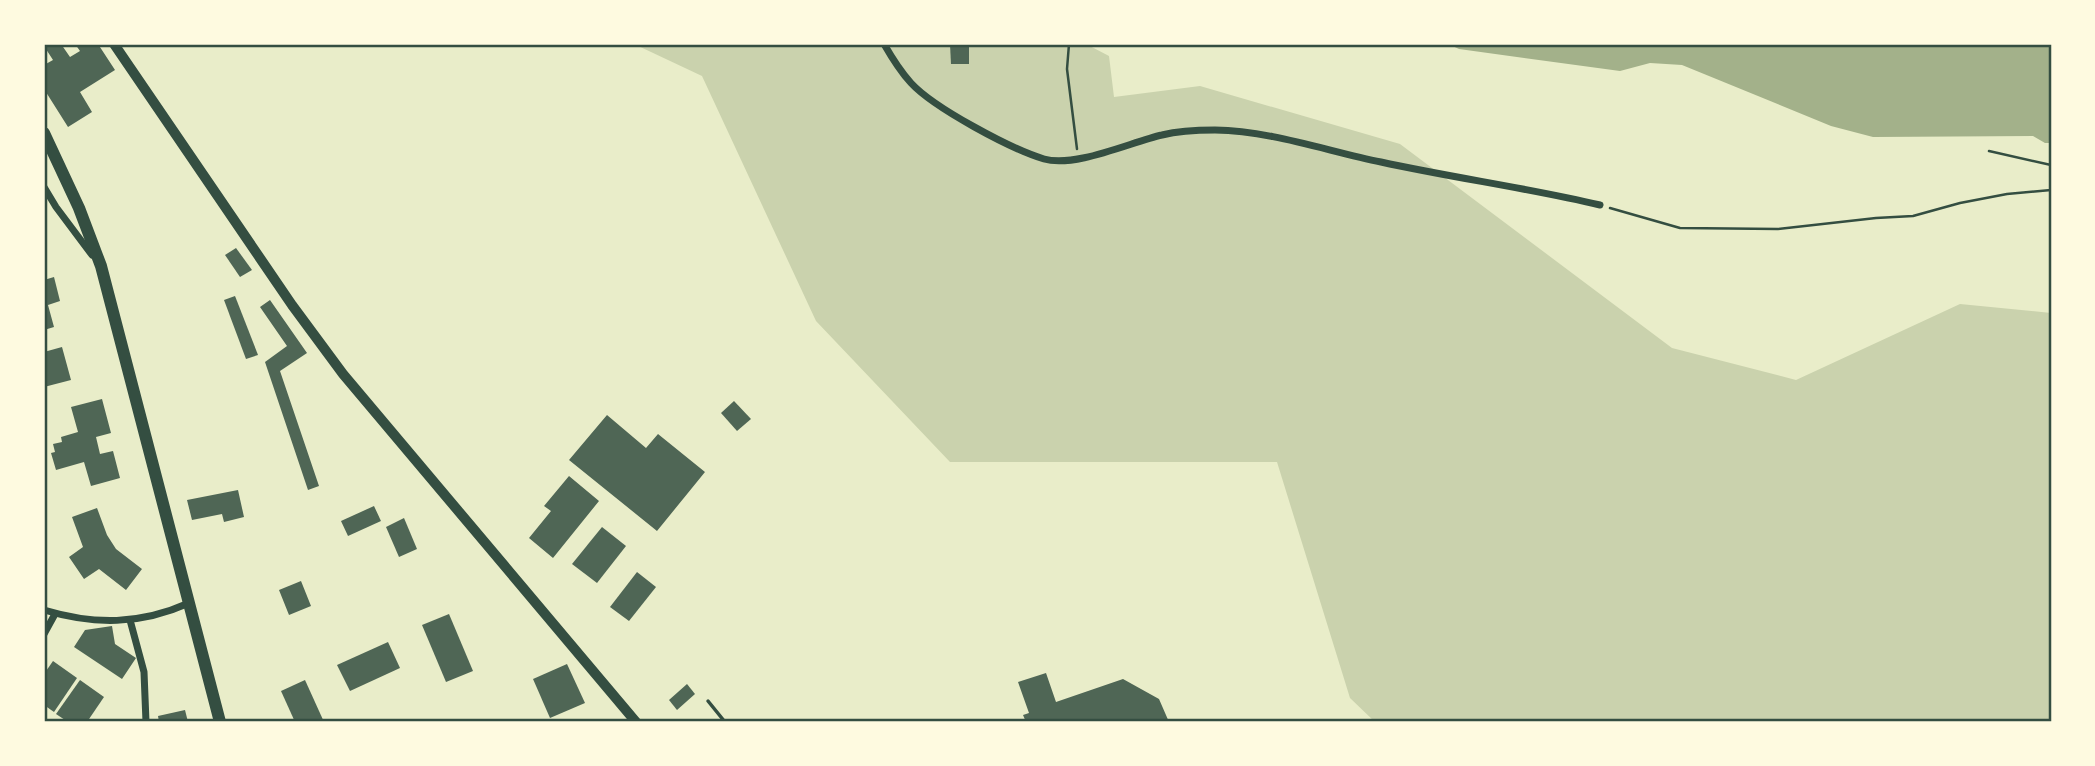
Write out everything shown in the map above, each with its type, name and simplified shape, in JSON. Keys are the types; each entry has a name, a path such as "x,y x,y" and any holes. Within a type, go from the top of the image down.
{"main road":[{"path":"114,44 292,305 343,374 636,722"},
{"path":"44,133 79,208 101,265 220,722"}],"street":[{"path":"884,44 912,85 977,128 1046,160 1078,159 1165,134 1216,130 1293,141 1413,169 1546,192 1600,205"},
{"path":"44,187 56,207 101,265"},
{"path":"44,610 94,621 130,620 162,614 189,603"},
{"path":"44,634 55,614"},
{"path":"130,620 144,672 146,722"}],"lane":[{"path":"708,701 725,722"}],"path":[{"path":"1069,44 1067,69 1078,159"},
{"path":"1989,151 2051,165"},
{"path":"1600,205 1680,228 1778,229 1913,216 2007,194 2051,190"}],"shaded area":[{"path":"634,44 1086,44 1109,56 1114,97 1200,86 1400,144 1672,348 1796,380 1960,304 2051,313 2051,722 1375,722 1350,698 1277,462 950,462 816,321 702,76"},
{"path":"1448,44 2051,44 2051,143 2045,143 2033,136 1873,137 1831,126 1682,65 1650,63 1620,71 1459,49"}],"building":[{"path":"61,44 70,57 80,51 75,44 98,44 115,70 80,92 92,112 68,127 44,89 44,65 53,60 44,46"},
{"path":"950,44 969,44 969,64 951,64"},
{"path":"236,248 252,270 240,277 225,255"},
{"path":"54,277 60,301 48,305 54,327 44,330 44,280"},
{"path":"235,296 258,355 246,359 224,300"},
{"path":"270,300 307,353 280,371 319,486 308,490 265,362 287,346 260,307"},
{"path":"62,347 71,380 44,387 44,352"},
{"path":"102,399 111,433 96,437 100,454 113,451 120,478 91,486 84,462 56,470 51,453 55,452 53,444 62,442 61,437 78,432 71,407"},
{"path":"734,401 751,419 737,431 721,413"},
{"path":"607,415 646,448 658,434 705,472 657,531 569,460"},
{"path":"569,476 599,501 553,558 529,538 551,511 544,506"},
{"path":"238,490 244,517 224,522 222,514 192,520 187,500"},
{"path":"374,506 381,521 348,536 341,521"},
{"path":"97,508 107,535 116,549 142,569 126,590 99,569 84,579 69,557 83,547 72,517"},
{"path":"404,518 417,549 399,557 386,527"},
{"path":"602,527 626,546 597,583 572,564"},
{"path":"637,572 656,587 629,621 610,607"},
{"path":"301,581 311,606 289,615 279,590"},
{"path":"449,614 473,671 446,682 422,625"},
{"path":"112,626 115,644 136,658 122,679 74,647 85,630"},
{"path":"388,642 400,668 350,691 337,665"},
{"path":"53,661 77,678 54,712 44,705 44,674"},
{"path":"567,664 585,703 550,718 533,679"},
{"path":"1046,673 1056,702 1123,679 1159,699 1169,722 1026,722 1023,715 1029,713 1018,682"},
{"path":"80,680 104,697 87,722 68,722 56,714"},
{"path":"305,680 324,722 295,722 281,691"},
{"path":"687,684 695,694 677,710 669,700"},
{"path":"185,710 188,722 159,722 158,716"}]}
